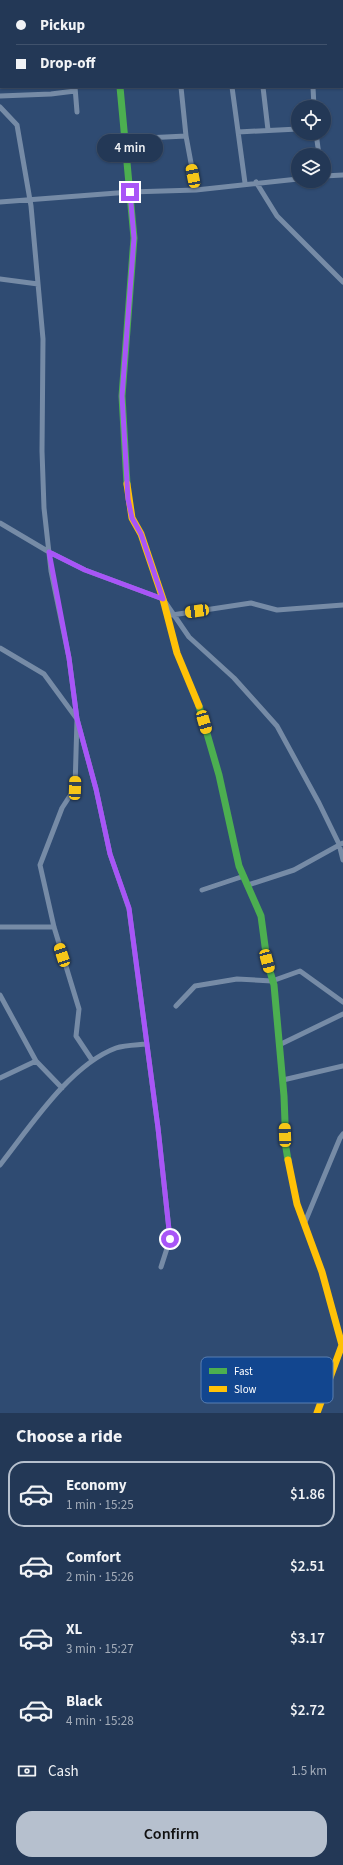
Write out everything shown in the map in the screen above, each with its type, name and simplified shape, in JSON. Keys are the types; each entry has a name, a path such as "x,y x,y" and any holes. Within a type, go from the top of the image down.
{"street":[{"path":"120,88 134,238 122,396 128,499 132,518 141,534 170,615 177,653 200,709 219,776 240,866 261,916 267,961 272,981 283,1080 286,1148 297,1204 322,1272 342,1346 333,1370"},
{"path":"180,88 186,136 196,190"},
{"path":"232,88 245,184"},
{"path":"263,88 268,130"},
{"path":"313,88 314,100"},
{"path":"0,96 75,89 77,112"},
{"path":"0,107 17,125 30,198 42,339 44,494 49,552 69,658 77,719 96,789 110,854 129,908 158,1128 170,1239 161,1267"},
{"path":"238,132 291,129"},
{"path":"125,139 186,136"},
{"path":"331,176 343,175"},
{"path":"0,202 30,198 196,190 256,182 291,180"},
{"path":"256,182 277,216 343,282"},
{"path":"0,279 38,284"},
{"path":"0,523 49,552 85,570 163,599"},
{"path":"170,615 251,603 277,610 343,605"},
{"path":"170,615 189,637 234,678 276,726 341,844 343,860"},
{"path":"0,648 44,674 77,719 75,788 62,808 40,865 54,928 79,1009 76,1036 92,1060"},
{"path":"248,885 294,870 341,844"},
{"path":"202,890 244,876"},
{"path":"0,927 54,928"},
{"path":"176,1006 196,986 237,979 272,981 300,971 343,1002"},
{"path":"0,995 36,1061 62,1088"},
{"path":"279,1045 343,1014"},
{"path":"0,1165 49,1101 92,1060 117,1048 146,1044"},
{"path":"0,1078 36,1061"},
{"path":"283,1080 343,1066"},
{"path":"304,1222 343,1134"},
{"path":"317,1413 321,1403"}],"traffic: fast":[{"path":"120,88 134,238 122,396 127,484"},
{"path":"199,706 219,775 239,866 261,916 267,961 274,985 288,1160"}],"traffic: slow":[{"path":"127,484 132,518 141,534 163,599 177,653 199,706"},
{"path":"288,1160 297,1204 322,1272 342,1345 333,1369"},
{"path":"317,1413 321,1403"}],"route":[{"path":"130,192 134,238 122,396 128,499 132,518 141,534 163,599 85,570 49,552 51,571 69,658 77,719 96,789 110,854 129,908 166,1191 170,1239"}]}
